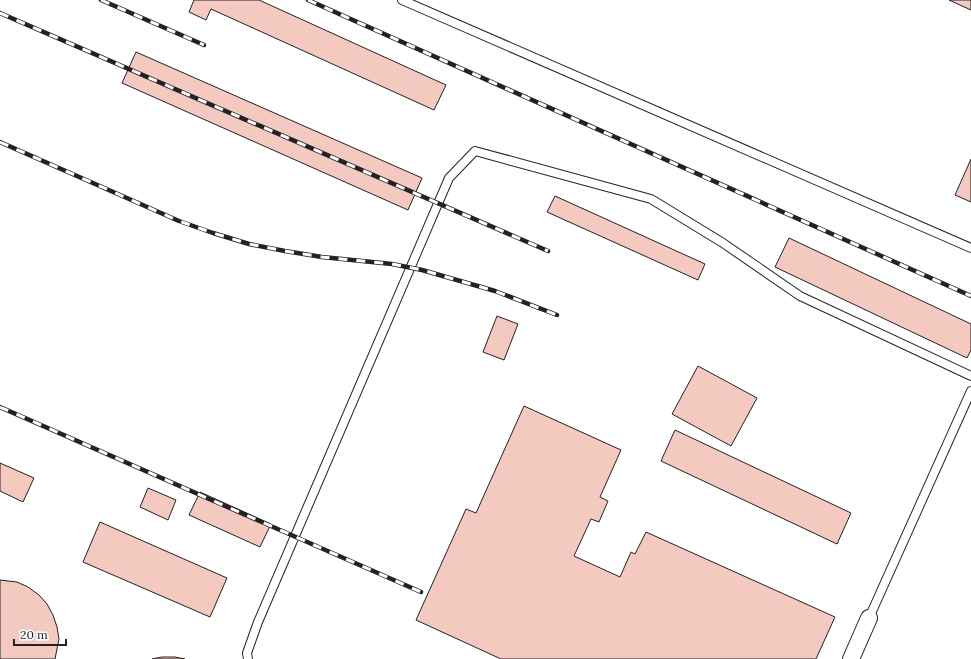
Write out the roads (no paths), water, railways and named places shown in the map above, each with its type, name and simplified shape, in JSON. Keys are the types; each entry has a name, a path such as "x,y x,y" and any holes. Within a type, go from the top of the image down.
{"street":[{"path":"851,659 869,618"}],"lane":[{"path":"402,0 971,248"},
{"path":"248,659 247,653 258,622 449,178 475,151 651,199 723,242 800,296 971,376"},
{"path":"869,618 971,391"}],"railway":[{"path":"101,0 204,45"},
{"path":"308,0 971,296"},
{"path":"0,13 548,251"},
{"path":"0,142 179,221 213,233 249,244 285,251 322,257 392,264 422,270 495,291 557,315"},
{"path":"0,407 421,592"}]}
